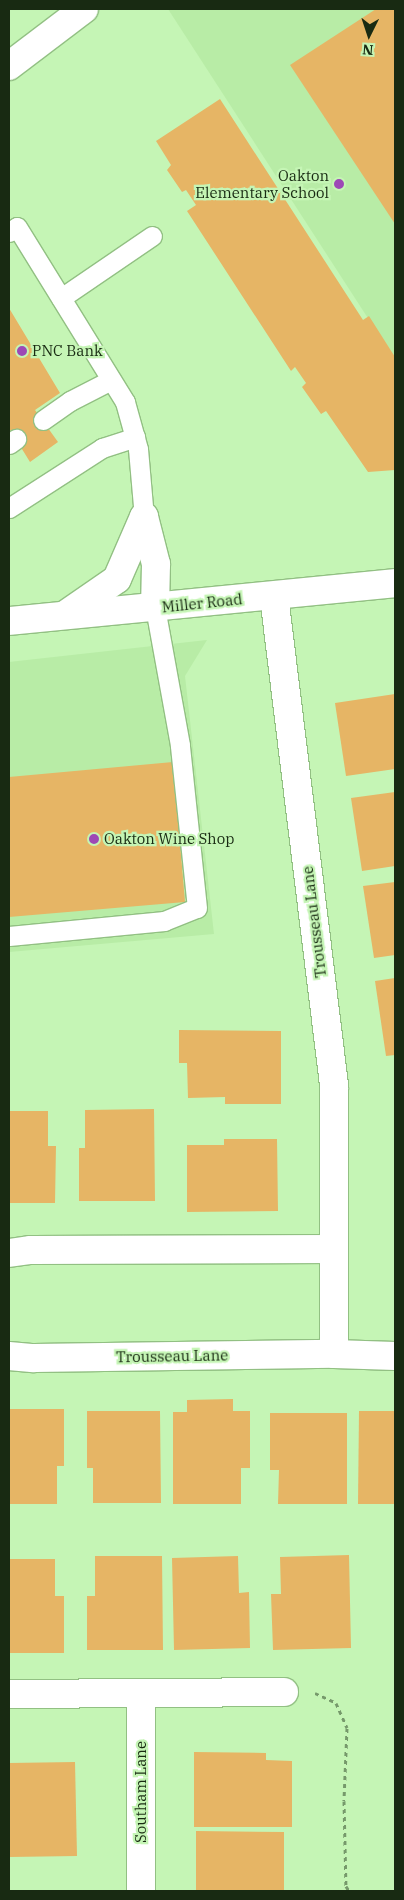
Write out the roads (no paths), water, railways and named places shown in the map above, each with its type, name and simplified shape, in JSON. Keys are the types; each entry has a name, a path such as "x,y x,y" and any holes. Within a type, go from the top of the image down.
{"street":[{"path":"9,66 84,9"},
{"path":"144,517 156,564 155,608"},
{"path":"63,616 118,579 144,517"},
{"name":"Miller Road","path":"9,622 395,583"},
{"name":"Trousseau Lane","path":"274,596 334,1086 334,1354"},
{"path":"9,1252 31,1250 334,1250"},
{"name":"Trousseau Lane","path":"9,1356 34,1358 334,1354 395,1356"},
{"path":"9,1694 284,1692"},
{"name":"Southam Lane","path":"141,1693 141,1891"}],"lane":[{"path":"9,232 17,228 125,402 138,449 144,517"},
{"path":"61,298 152,236"},
{"path":"43,420 70,401 111,380"},
{"path":"9,508 102,448 135,437"},
{"path":"9,936 164,921 197,908 180,745 155,608"}],"place":[{"name":"Oakton Elementary School","path":"339,184"},
{"name":"PNC Bank","path":"22,351"},
{"name":"Oakton Wine Shop","path":"94,839"}]}
